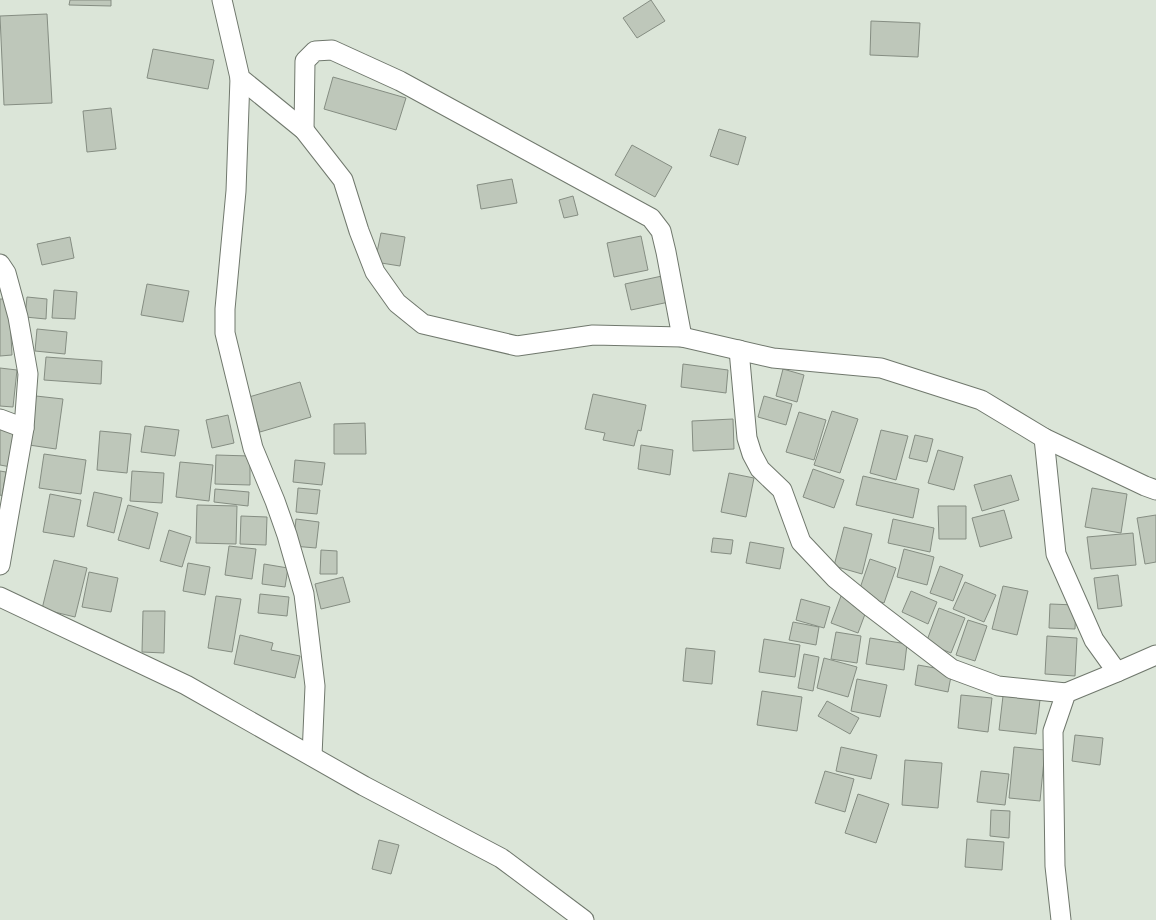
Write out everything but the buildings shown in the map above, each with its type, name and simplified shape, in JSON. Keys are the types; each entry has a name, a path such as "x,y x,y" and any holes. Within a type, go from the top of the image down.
{"street":[{"path":"222,0 240,78 236,191 225,309 225,333 253,448 275,501 304,594 315,686 312,756"},
{"path":"304,130 306,61 315,51 332,50 408,85 651,218 661,231 682,337"},
{"path":"240,78 304,130 344,180 359,232 375,272 397,303 423,324 516,346 593,335 682,337 773,358 881,368 980,400 1044,438 1156,490"},
{"path":"0,264 6,273 18,317 28,374 24,428 0,565"},
{"path":"739,350 747,438 752,454 760,469 782,490 801,542 835,578 952,669 998,686 1066,693 1156,655"},
{"path":"0,419 24,428"},
{"path":"1044,438 1056,554 1094,640 1117,672"},
{"path":"0,597 186,685 364,786 501,858 584,920"},
{"path":"1061,920 1055,866 1053,731 1066,693"}]}
